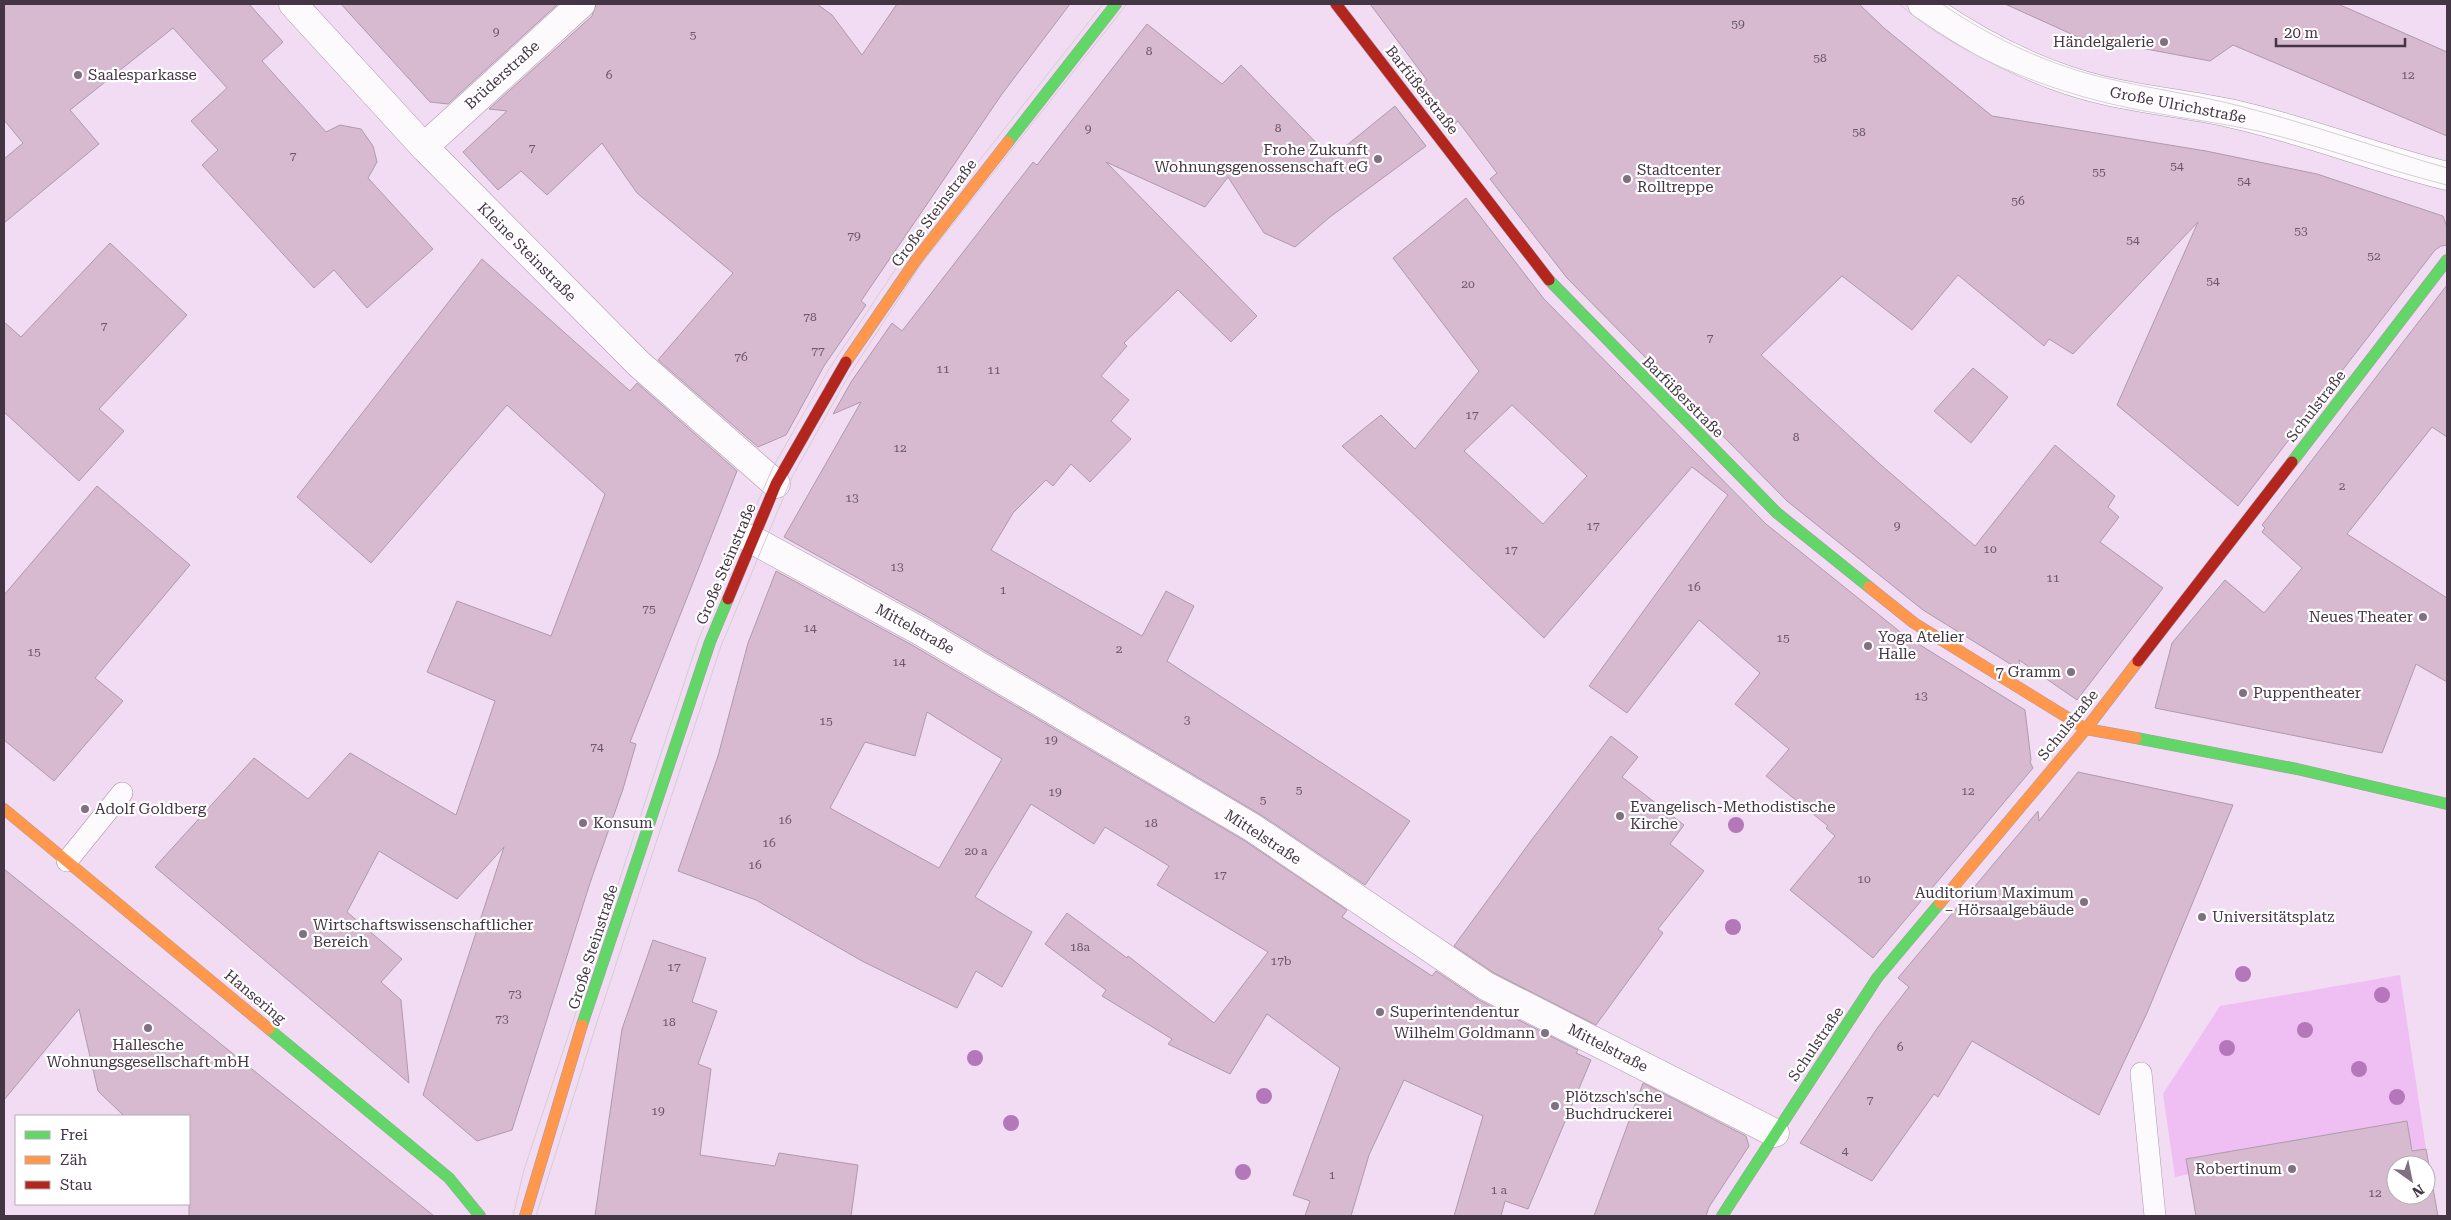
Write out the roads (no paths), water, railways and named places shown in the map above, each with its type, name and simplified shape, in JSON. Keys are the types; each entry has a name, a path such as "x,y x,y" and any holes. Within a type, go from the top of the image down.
{"street":[{"name":"Kleine Steinstraße","path":"293,4 424,147 639,364 776,484"},
{"name":"Brüderstraße","path":"424,147 582,4"},
{"name":"Große Steinstraße","path":"525,1216 575,1048 700,670 751,539 776,484 838,374 916,260 1116,4"},
{"name":"Barfüßerstraße","path":"1336,4 1555,288 1777,513 1914,623 2086,729"},
{"name":"Große Ulrichstraße","path":"1922,4 1960,31 2007,55 2032,67 2101,90 2229,113 2447,176"},
{"name":"Schulstraße","path":"1722,1216 1877,978 2086,729 2447,260"},
{"name":"Mittelstraße","path":"751,539 920,631 1253,828 1486,986 1775,1133"},
{"path":"2086,729 2297,769 2447,804"},
{"name":"Hansering","path":"4,808 449,1178 480,1216"}],"lane":[{"path":"68,861 122,793"},
{"path":"2141,1073 2156,1216"}],"tram line":[{"path":"513,1216 524,1170 699,638 773,467 829,369 907,252 1103,4"},
{"path":"536,1216 597,1022 721,646 792,477 846,380 922,263 1127,4"},
{"path":"1899,4 1925,25 1954,43 1985,60 2050,87 2117,105 2258,131 2447,185"},
{"path":"1942,4 2001,39 2065,67 2110,79 2240,106 2292,120 2447,168"}],"place":[{"name":"Händelgalerie","path":"2164,42"},
{"name":"Saalesparkasse","path":"78,75"},
{"name":"Frohe Zukunft Wohnungsgenossenschaft eG","path":"1378,159"},
{"name":"Stadtcenter Rolltreppe","path":"1627,179"},
{"name":"Neues Theater","path":"2423,617"},
{"name":"Yoga Atelier Halle","path":"1868,646"},
{"name":"7 Gramm","path":"2071,672"},
{"name":"Puppentheater","path":"2243,693"},
{"name":"Adolf Goldberg","path":"85,809"},
{"name":"Evangelisch-Methodistische Kirche","path":"1620,816"},
{"name":"Konsum","path":"583,823"},
{"name":"Auditorium Maximum – Hörsaalgebäude","path":"2084,902"},
{"name":"Universitätsplatz","path":"2202,917"},
{"name":"Wirtschaftswissenschaftlicher Bereich","path":"303,934"},
{"name":"Superintendentur","path":"1380,1012"},
{"name":"Hallesche Wohnungsgesellschaft mbH","path":"148,1028"},
{"name":"Wilhelm Goldmann","path":"1545,1033"},
{"name":"Plötzsch'sche Buchdruckerei","path":"1555,1106"},
{"name":"Robertinum","path":"2292,1169"}]}
